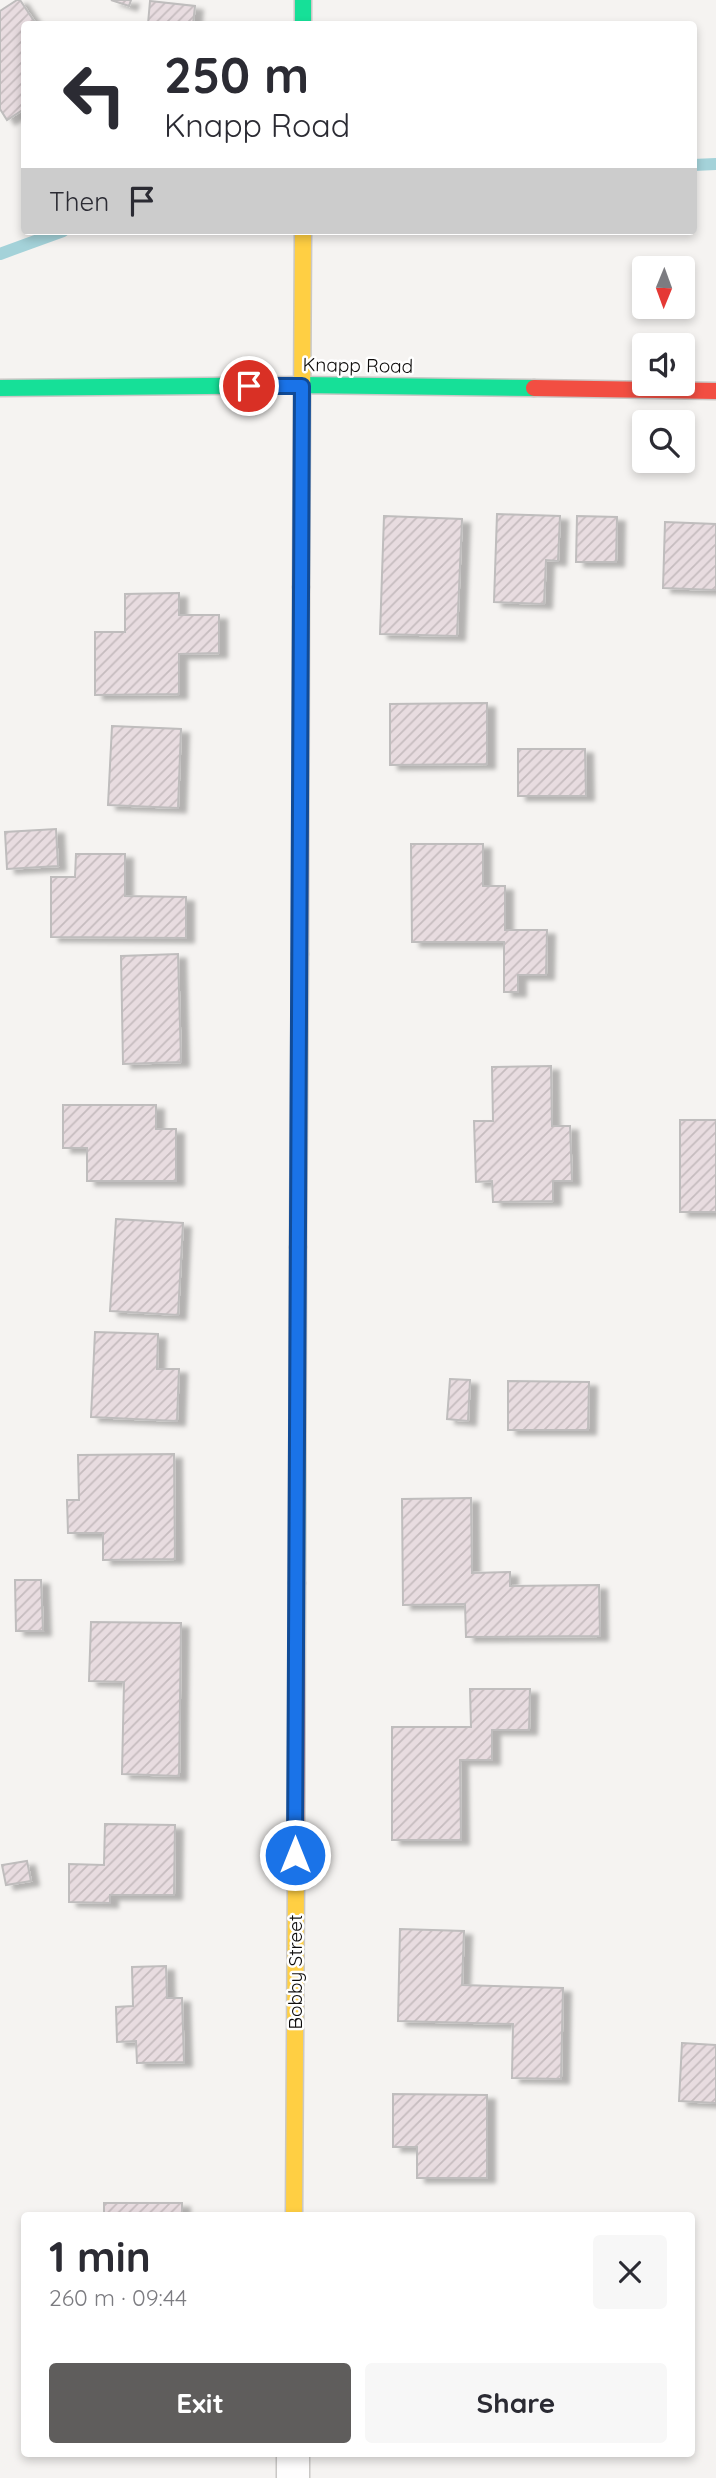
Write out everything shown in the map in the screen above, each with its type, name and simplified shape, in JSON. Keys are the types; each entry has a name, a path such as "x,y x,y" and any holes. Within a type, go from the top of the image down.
{"street":[{"path":"303,0 303,21"},
{"name":"Bobby Street","path":"294,2212 303,235"},
{"name":"Knapp Road","path":"0,388 302,386 716,391"},
{"path":"293,2457 293,2478"}],"building":[{"path":"20,0 34,21 21,21 21,111 7,120 0,109 0,11"},
{"path":"111,0 131,0 129,6"},
{"path":"150,1 195,6 193,21 148,21"},
{"path":"497,514 560,516 558,561 546,560 544,604 494,602"},
{"path":"384,516 462,519 457,636 380,634"},
{"path":"577,516 617,517 616,562 576,562"},
{"path":"665,522 716,524 716,590 663,588"},
{"path":"179,593 179,615 219,615 219,653 179,654 179,694 95,695 95,632 125,632 125,594"},
{"path":"487,703 487,764 390,765 390,704"},
{"path":"112,726 181,729 178,808 108,805"},
{"path":"518,749 585,749 586,796 518,796"},
{"path":"56,829 58,866 7,869 5,832"},
{"path":"411,844 483,844 483,886 505,886 505,930 547,930 546,975 518,975 518,992 504,992 504,942 412,942"},
{"path":"76,854 125,854 125,896 186,897 186,938 51,937 51,877 75,877"},
{"path":"178,954 181,1062 123,1064 121,956"},
{"path":"551,1066 552,1126 570,1126 572,1181 553,1181 553,1201 493,1202 492,1181 476,1182 474,1121 493,1121 492,1067"},
{"path":"63,1105 156,1105 156,1129 176,1129 176,1181 87,1181 87,1148 63,1148"},
{"path":"680,1120 716,1120 716,1212 680,1212"},
{"path":"116,1219 183,1223 178,1315 110,1311"},
{"path":"95,1332 158,1334 157,1369 179,1369 177,1421 91,1417"},
{"path":"450,1379 470,1380 468,1421 447,1419"},
{"path":"508,1381 589,1382 588,1430 508,1430"},
{"path":"174,1454 175,1559 103,1560 103,1533 68,1533 67,1500 79,1500 78,1455"},
{"path":"471,1498 472,1573 510,1572 510,1586 599,1585 600,1636 466,1637 465,1604 403,1605 402,1499"},
{"path":"15,1580 41,1580 43,1631 16,1631"},
{"path":"91,1622 181,1623 179,1776 122,1774 124,1682 89,1681"},
{"path":"470,1689 530,1689 529,1730 492,1730 492,1760 460,1760 461,1840 392,1840 392,1727 471,1727"},
{"path":"105,1824 175,1825 174,1895 110,1895 110,1903 69,1902 69,1864 104,1865"},
{"path":"27,1861 31,1881 6,1885 2,1865"},
{"path":"400,1929 464,1931 462,1985 563,1988 561,2079 512,2078 513,2024 398,2021"},
{"path":"166,1966 167,1998 182,1998 184,2062 137,2063 136,2041 117,2042 116,2007 133,2006 132,1967"},
{"path":"682,2043 716,2045 716,2103 679,2101"},
{"path":"393,2094 487,2095 487,2178 417,2178 417,2147 393,2147"},
{"path":"104,2203 182,2203 182,2212 104,2212"}],"waterway":[{"path":"697,165 716,164"},
{"path":"0,254 52,235"}],"traffic: fast":[{"path":"303,0 303,21"},
{"path":"0,388 302,385 534,388"},
{"path":"297,1583 298,1247"}],"traffic: slow":[{"path":"301,587 303,235"},
{"path":"298,1247 300,954"},
{"path":"294,2212 296,1880"}],"traffic: jam":[{"path":"534,388 716,391"},
{"path":"300,954 301,587"},
{"path":"296,1880 297,1583"}],"route":[{"path":"249,386 302,386 295,1855"}]}
